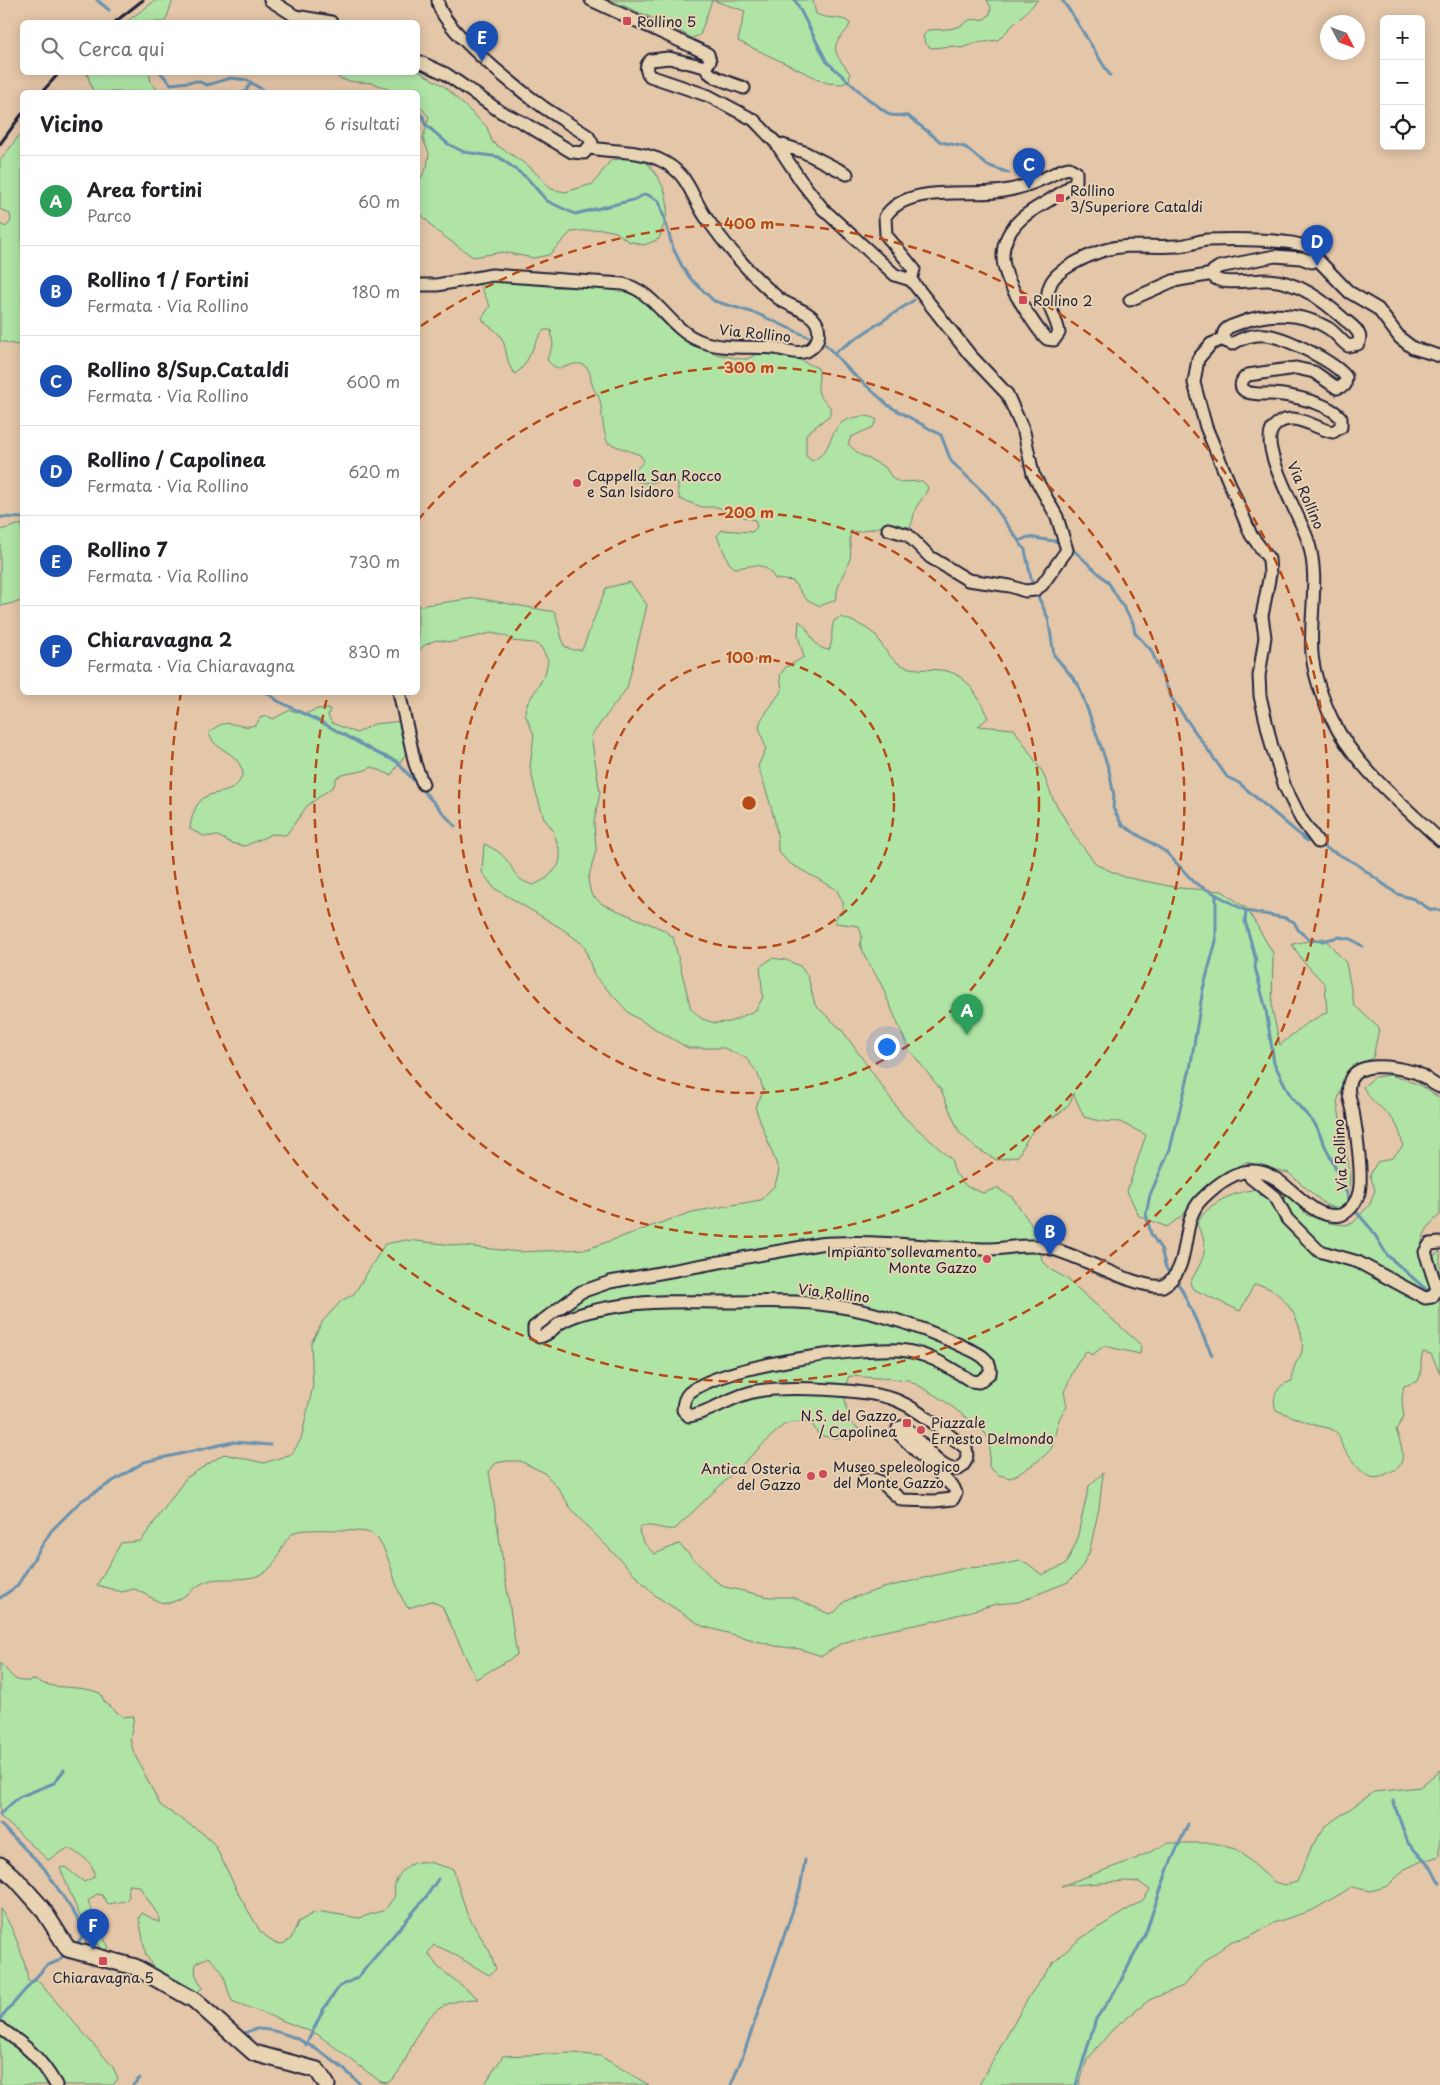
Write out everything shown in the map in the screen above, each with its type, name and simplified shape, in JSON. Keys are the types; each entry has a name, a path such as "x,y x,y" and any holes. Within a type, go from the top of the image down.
{"street":[{"path":"270,0 295,16 319,20"},
{"path":"438,0 440,13 466,42 512,84 588,136 592,143 591,148"},
{"path":"591,0 671,38 704,50 710,60 705,66"},
{"path":"705,66 669,58 651,60 646,68 650,76 709,96 754,120 776,143 801,181 823,209 895,275 911,280 970,355 1006,394 1024,432 1033,474 1058,517 1067,550 1042,585 1035,590 1026,591 968,580 930,557 908,535 888,529"},
{"name":"Via Rollino","path":"420,62 446,74 501,112 522,122 572,152 584,153 591,148 635,153 656,158 677,171 688,182 707,219 752,273 781,300 814,319 819,331 814,345 806,351 798,352 701,341 679,326 642,292 623,284 492,275 437,286 420,285"},
{"path":"705,66 707,72 744,88"},
{"path":"776,143 804,152 847,174"},
{"path":"911,280 914,269 886,235 885,217 892,209 906,202 927,196 956,192 1002,192 1069,168 1076,172 1076,181 1022,218 1009,235 1003,255 1004,272 1009,283 1038,328 1049,340 1057,338 1059,333 1048,304 1049,289 1053,279 1082,260 1104,250 1128,245 1178,246 1205,240 1299,242 1312,248 1317,259 1349,292 1378,309 1400,338 1413,348 1440,356"},
{"path":"1130,300 1173,281 1213,274 1219,267 1275,256 1301,258 1312,262 1317,259"},
{"path":"1213,274 1218,282 1266,280 1288,282 1327,305 1358,332 1361,339 1356,346 1348,346 1324,326 1311,321 1277,314 1254,318 1228,328 1223,334 1224,339 1211,344 1198,359 1194,383 1206,427 1251,535 1269,559 1270,574 1262,616 1265,637 1259,676 1260,696 1272,747 1285,787 1301,819 1318,842"},
{"name":"Via Rollino","path":"1224,339 1232,344 1242,338 1269,336 1331,363 1346,377 1344,385 1337,388 1306,369 1284,368 1248,375 1241,384 1243,389 1248,392 1279,394 1308,401 1333,411 1341,418 1341,427 1333,432 1303,420 1287,420 1273,428 1269,438 1286,494 1305,531 1312,554 1313,663 1326,704 1348,745 1371,774 1440,840"},
{"path":"399,695 415,764 424,784"},
{"name":"Via Rollino","path":"863,1481 872,1478 878,1479 902,1500 934,1501 953,1498 956,1494 954,1488 900,1435 898,1428 904,1426 912,1432 948,1470 959,1470 965,1464 968,1456 966,1448 911,1408 894,1399 873,1394 796,1389 756,1391 729,1399 698,1415 689,1416 683,1410 683,1403 689,1394 719,1378 792,1360 840,1353 866,1350 900,1350 927,1356 972,1381 980,1382 990,1373 991,1368 987,1360 960,1345 911,1324 872,1313 818,1304 685,1302 626,1304 585,1313 560,1323 544,1336 539,1337 534,1333 534,1327 581,1292 610,1282 819,1244 845,1241 985,1249 1042,1246 1066,1252 1141,1283 1163,1286 1176,1274 1186,1244 1188,1223 1194,1206 1222,1182 1248,1172 1259,1171 1291,1188 1313,1208 1327,1214 1341,1215 1355,1202 1360,1189 1355,1128 1348,1090 1351,1077 1364,1068 1396,1068 1416,1072 1440,1087"},
{"path":"1248,1172 1251,1178 1276,1198 1287,1219 1319,1251 1358,1262 1425,1298 1432,1297 1437,1289 1426,1252 1430,1244 1440,1243"},
{"path":"0,1865 17,1880 42,1908 62,1942 68,1948 135,1967 175,1988 194,2000 254,2053 317,2070 327,2085"},
{"path":"0,2028 28,2046 43,2063 56,2085"}],"green space":[{"path":"156,0 173,0 166,20 129,20"},
{"path":"610,0 712,0 700,35 692,38 664,23"},
{"path":"712,0 813,0 816,14 842,19 850,23 836,44 839,58 850,74 849,81 842,84 827,83 738,41 745,11"},
{"path":"987,0 1038,0 998,40 976,43 961,48 954,46 931,48 925,43 923,36 928,30 950,29 965,24 969,20 985,19 990,14 991,7"},
{"path":"420,72 444,86 487,127 492,142 530,167 551,189 565,192 593,184 611,160 640,157 656,174 666,197 666,215 659,239 644,245 628,241 616,232 602,229 571,232 549,255 533,258 503,252 473,257 435,230 420,212 420,179 427,167 429,153 423,139 429,117 420,106 420,90 392,90 372,83 355,82 334,75 420,75"},
{"path":"88,75 149,75 151,82 157,90 92,90"},
{"path":"20,135 20,346 0,341 0,224 6,227 11,221 10,214 0,209 0,161"},
{"path":"512,279 555,287 612,288 629,292 649,303 691,343 716,354 747,359 765,350 781,352 818,368 818,391 821,398 830,407 830,415 806,434 806,456 812,461 820,456 826,450 836,430 848,420 866,416 877,420 873,427 851,437 848,444 859,454 885,467 893,479 900,482 922,481 928,487 916,508 910,527 887,525 858,532 851,531 850,559 840,581 835,600 820,606 806,599 793,581 775,579 767,569 758,566 735,568 729,563 717,536 722,530 752,532 757,527 755,520 732,514 718,507 702,507 680,499 678,485 674,478 649,483 635,480 633,473 644,461 640,455 608,443 601,406 587,368 580,364 561,368 556,367 547,359 553,345 551,330 544,330 524,365 515,374 501,337 482,318 490,306 478,281"},
{"path":"20,525 20,601 0,606 0,530"},
{"path":"630,582 647,605 627,688 591,736 600,793 594,822 596,850 588,880 591,894 602,904 662,929 673,937 691,1009 702,1019 715,1023 730,1022 756,1010 763,997 760,967 772,958 786,960 800,966 808,977 815,1005 842,1030 903,1116 951,1159 955,1173 966,1186 983,1193 997,1188 1013,1198 1037,1233 1042,1260 1051,1270 1066,1278 1141,1345 1140,1354 1104,1346 1092,1355 1086,1351 1077,1363 1064,1392 1067,1407 1058,1421 1052,1447 1027,1469 1011,1478 999,1475 989,1467 990,1441 983,1430 943,1400 909,1380 849,1376 843,1392 850,1422 860,1432 845,1438 835,1438 819,1435 812,1424 793,1422 786,1424 675,1529 644,1526 639,1528 642,1539 646,1546 655,1554 679,1544 714,1580 725,1587 769,1597 793,1597 829,1614 835,1612 844,1602 850,1599 883,1588 965,1568 995,1566 1020,1561 1027,1563 1042,1575 1066,1564 1076,1543 1089,1486 1103,1473 1099,1508 1089,1553 1081,1569 1068,1582 1018,1602 996,1604 939,1620 870,1634 840,1644 822,1656 800,1649 775,1646 702,1626 656,1596 574,1513 556,1485 543,1472 520,1461 507,1461 496,1463 489,1471 517,1655 476,1679 442,1606 431,1601 408,1608 399,1592 383,1547 373,1534 368,1532 318,1530 295,1532 290,1535 284,1544 273,1565 263,1573 242,1579 211,1580 174,1602 160,1602 134,1589 122,1592 97,1585 121,1543 141,1541 186,1478 224,1454 264,1463 292,1454 301,1439 313,1386 311,1343 323,1321 341,1301 354,1294 385,1244 406,1240 520,1252 587,1249 692,1212 761,1200 775,1185 779,1171 755,1107 764,1091 757,1072 746,1058 724,1048 688,1048 630,1014 594,975 584,945 561,928 494,888 482,872 484,844 502,855 518,876 527,883 534,885 547,878 558,866 560,852 553,830 544,818 530,767 534,735 525,714 526,706 545,675 548,660 541,647 534,643 512,641 506,636 491,633 452,642 436,640 423,646 420,650 420,606 476,598 555,612 564,646 573,650 582,650 606,588"},
{"path":"840,617 860,625 874,634 890,656 901,665 908,668 946,671 965,681 977,695 988,718 978,726 1014,729 1043,773 1053,799 1076,838 1097,865 1124,877 1179,888 1222,891 1247,909 1273,953 1272,1009 1280,1045 1304,1025 1327,1012 1325,984 1303,961 1292,944 1324,938 1346,963 1354,1005 1379,1028 1373,1058 1347,1071 1337,1102 1350,1172 1348,1201 1338,1209 1326,1205 1289,1173 1246,1162 1211,1184 1188,1211 1167,1227 1139,1216 1127,1191 1146,1135 1120,1122 1099,1121 1084,1117 1073,1093 1071,1100 1063,1110 1032,1132 1018,1156 997,1160 976,1148 959,1132 941,1090 908,1048 882,986 860,944 862,936 859,926 836,923 834,920 843,909 843,902 836,889 789,863 778,851 774,819 758,766 766,749 759,727 761,720 782,690 780,675 785,668 804,657 798,635 799,621 819,646 829,650 834,621"},
{"path":"318,709 330,709 328,716 332,723 357,733 374,724 404,721 410,748 391,775 372,767 336,778 334,786 307,806 286,835 272,834 245,846 231,843 218,836 204,836 190,829 194,812 200,802 207,796 231,789 238,783 243,773 236,759 212,740 209,734 215,728 226,724 256,725 260,718 267,716 273,719 290,710 304,714"},
{"path":"1390,1075 1418,1084 1440,1098 1440,1215 1426,1231 1422,1241 1421,1252 1427,1258 1434,1256 1440,1251 1440,1373 1431,1354 1423,1352 1418,1381 1404,1386 1403,1390 1404,1416 1396,1430 1402,1451 1401,1463 1395,1470 1379,1477 1373,1477 1367,1475 1357,1466 1342,1447 1336,1432 1276,1410 1275,1395 1279,1388 1292,1381 1294,1367 1302,1351 1300,1330 1296,1318 1283,1299 1274,1291 1264,1286 1254,1285 1240,1311 1193,1289 1190,1283 1205,1248 1197,1225 1211,1207 1233,1195 1258,1189 1281,1189 1307,1215 1330,1223 1345,1225 1353,1223 1370,1204 1375,1190 1370,1175 1377,1162 1392,1158 1403,1146 1400,1132 1395,1123 1363,1087 1375,1077"},
{"path":"0,1663 11,1676 18,1680 35,1680 50,1685 91,1690 100,1693 105,1703 123,1717 134,1716 130,1740 134,1753 160,1805 201,1832 215,1845 239,1895 260,1931 274,1943 283,1944 291,1939 298,1922 314,1913 323,1912 359,1918 385,1910 395,1896 395,1883 398,1877 407,1867 413,1864 426,1862 453,1869 467,1914 490,1952 496,1969 489,1975 450,1952 434,1945 428,1953 438,1967 479,1999 453,2002 443,2006 427,2019 400,2069 387,2083 381,2082 317,2034 232,2001 222,1973 208,1957 196,1963 195,1973 202,1988 198,1992 192,1992 158,1974 146,1955 139,1918 142,1913 160,1923 160,1918 139,1886 128,1885 129,1897 125,1901 108,1904 102,1895 97,1894 88,1901 93,1916 109,1948 104,1950 99,1947 78,1912 60,1868 65,1867 84,1882 94,1877 94,1871 89,1863 82,1856 68,1848 48,1860 0,1816"},
{"path":"1440,1770 1440,1856 1422,1861 1405,1869 1388,1886 1371,1891 1352,1887 1313,1910 1273,1923 1250,1936 1232,1941 1208,1958 1183,1986 1149,2000 1112,2030 1087,2060 1079,2085 979,2085 1030,1995 1053,1963 1080,1939 1143,1900 1150,1890 1139,1882 1126,1881 1061,1886 1135,1859 1169,1843 1214,1843 1238,1850 1274,1882 1285,1885 1297,1882 1312,1846 1325,1827 1374,1792 1420,1787"},
{"path":"0,1909 5,1915 18,1943 28,1981 38,1981 113,2067 118,2079 113,2085 0,2085"},
{"path":"573,2053 600,2056 649,2085 484,2085 503,2056"}],"waterway":[{"path":"97,0 109,10"},
{"path":"795,0 827,62 867,98 890,115 908,116 941,142 965,147 987,165 1009,173"},
{"path":"1062,0 1110,75"},
{"path":"163,75 171,84 197,81 207,85 231,78 247,80 263,90"},
{"path":"246,90 251,83"},
{"path":"420,113 425,124 448,144 464,152 499,157 527,178 547,201 575,214 633,200 646,194 659,201 673,248 682,266 690,278 714,301 758,314 826,345 850,371 889,406 941,435 951,461 987,496 1025,550 1033,587"},
{"path":"834,353 914,300"},
{"path":"0,517 20,518"},
{"path":"1019,541 1028,537 1060,542"},
{"path":"1070,547 1108,582 1133,623 1135,633 1151,650 1172,699 1227,777 1239,783 1306,840 1314,843"},
{"path":"1036,592 1048,618 1054,655 1078,684 1094,727 1109,770 1114,796 1113,808 1122,825 1166,852 1195,883 1246,911 1286,918 1294,922 1299,931 1310,940 1322,941 1339,937 1351,939 1362,946"},
{"path":"270,695 377,753 396,761 455,826"},
{"path":"1320,845 1355,863 1397,894 1414,899 1431,910 1440,910"},
{"path":"1171,1275 1166,1268 1161,1249 1151,1234 1146,1214 1150,1195 1170,1149 1190,1069 1203,989 1216,941 1216,895"},
{"path":"1246,911 1245,921 1256,960 1255,967 1266,1010 1274,1063 1291,1097 1315,1124 1351,1202"},
{"path":"1353,1208 1372,1230 1387,1255 1429,1292"},
{"path":"1175,1280 1181,1288 1212,1355"},
{"path":"0,1598 17,1586 51,1531 81,1501 144,1462 233,1442 270,1445"},
{"path":"0,1814 19,1797 54,1783 64,1770"},
{"path":"1393,1801 1408,1843 1431,1868 1440,1883"},
{"path":"0,1824 44,1868 84,1928 87,1949"},
{"path":"1076,2085 1096,2019 1117,1988 1145,1934 1169,1866 1188,1824"},
{"path":"731,2085 744,2053 800,1889 805,1860"},
{"path":"306,2045 323,2010 339,1987 358,1977 426,1897 438,1879"},
{"path":"74,1946 85,1935"},
{"path":"0,2019 46,1966 58,1961 66,1953"},
{"path":"242,2034 258,2029 288,2035 315,2048 340,2066 361,2085"},
{"path":"133,2085 140,2078"}],"railway":[{"path":"118,20 143,0"},
{"path":"44,90 57,75"},
{"path":"0,144 20,117"}],"place":[{"name":"Rollino 5","path":"627,21"},
{"name":"Rollino 7","path":"482,62"},
{"name":"Rollino 8/Sup.Cataldi","path":"1029,189"},
{"name":"Rollino 3/Superiore Cataldi","path":"1060,198"},
{"name":"Rollino / Capolinea","path":"1317,266"},
{"name":"Rollino 2","path":"1023,300"},
{"name":"Cappella San Rocco e San Isidoro","path":"577,483"},
{"name":"Area fortini","path":"967,1035"},
{"name":"Rollino 1 / Fortini","path":"1050,1256"},
{"name":"Impianto sollevamento Monte Gazzo","path":"987,1259"},
{"name":"N.S. del Gazzo / Capolinea","path":"907,1423"},
{"name":"Piazzale Ernesto Delmondo","path":"921,1430"},
{"name":"Museo speleologico del Monte Gazzo","path":"823,1474"},
{"name":"Antica Osteria del Gazzo","path":"811,1476"},
{"name":"Chiaravagna 2","path":"93,1950"},
{"name":"Chiaravagna 5","path":"103,1961"}]}
